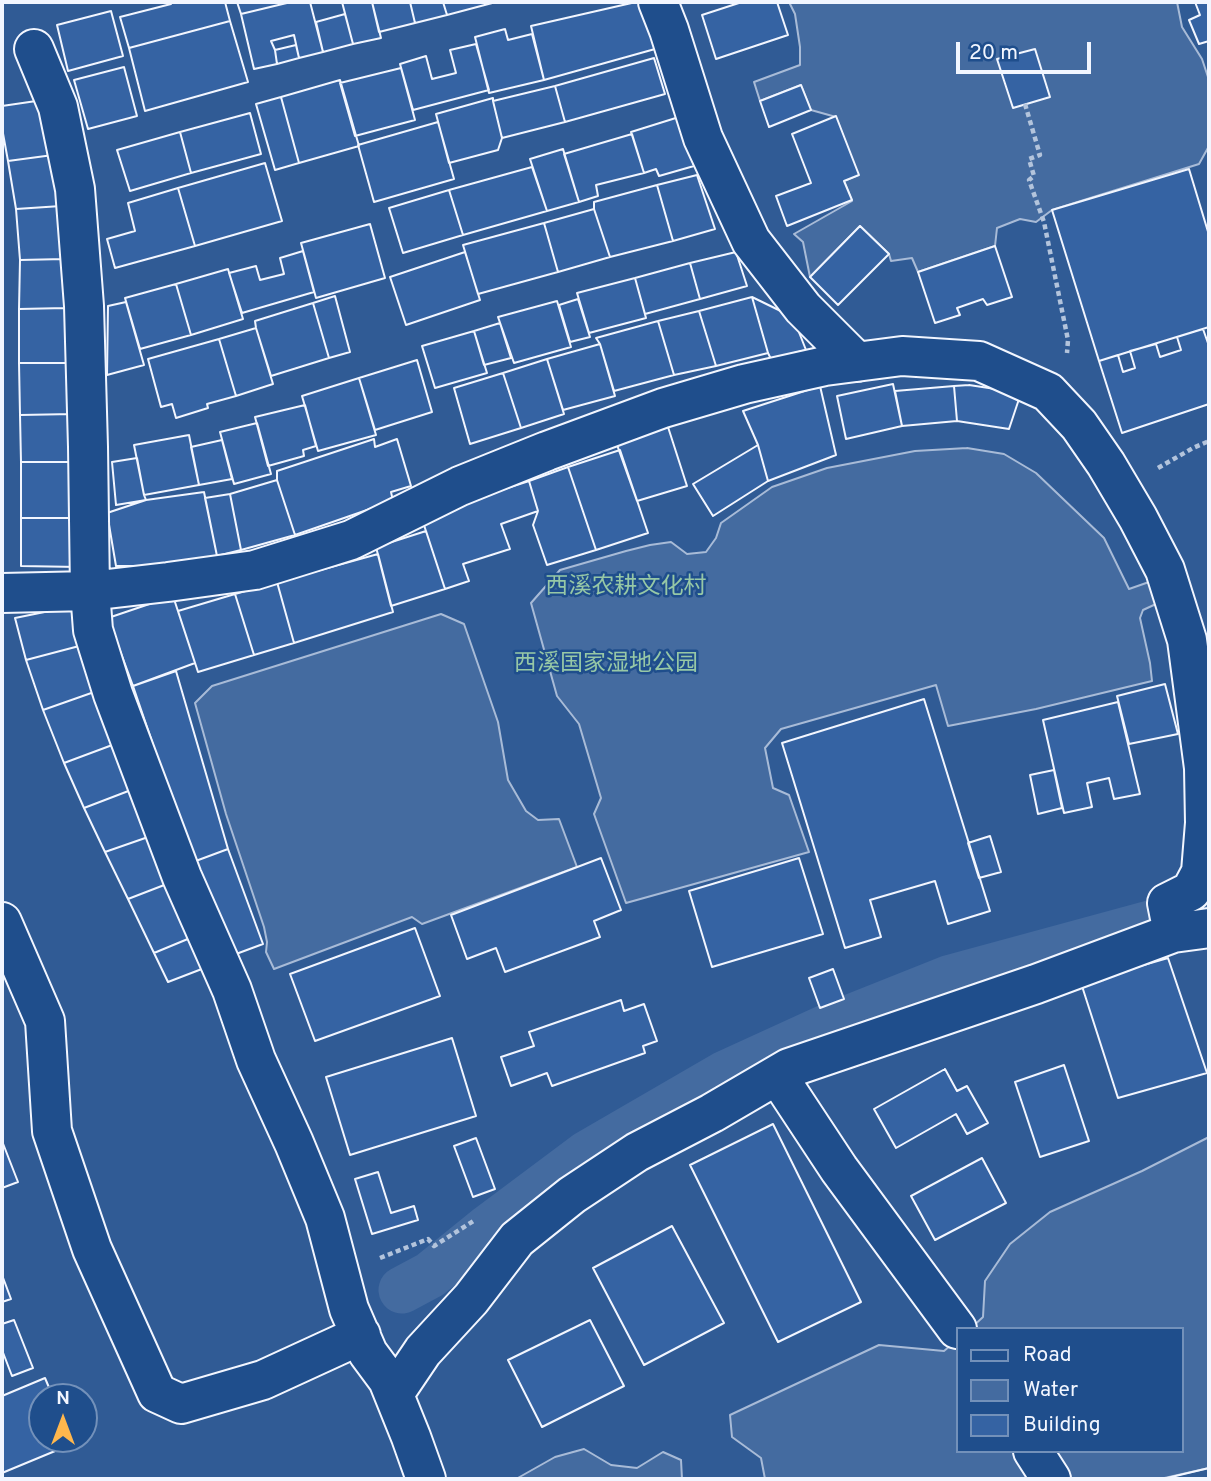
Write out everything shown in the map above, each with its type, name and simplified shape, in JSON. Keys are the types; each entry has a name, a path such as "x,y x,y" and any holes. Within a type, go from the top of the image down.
{"lane":[{"path":"658,2 703,138 751,241 803,308 857,362"},
{"path":"34,49 58,107 75,189 84,319 93,629 113,694 181,877 232,990 256,1060 326,1218 349,1309 368,1353 388,1380 426,1479"},
{"path":"2,593 90,591 267,566 351,540 460,486 663,408 744,383 825,366 902,356 979,361 1048,392 1079,425 1106,464 1165,569 1187,640 1204,768 1205,823 1201,872 1191,891 1183,922 1036,984 789,1068 712,1113 637,1152 572,1195 517,1239 471,1299 423,1351 394,1394"},
{"path":"2,922 45,1021 52,1131 92,1249 158,1393 181,1404 263,1380 361,1335"},
{"path":"777,1075 839,1169 955,1326"},
{"path":"1034,1453 1051,1479"}],"path":[{"path":"1025,104 1040,155 1029,159 1034,176 1029,180 1044,222 1068,340 1062,406"},
{"path":"1120,489 1209,441"}],"shaded area":[{"name":"西溪国家湿地公园","path":"2,2 1209,2 1209,1479 2,1479"}],"water":[{"path":"789,2 1177,2 1182,27 1202,59 1209,80 1209,146 1199,164 1052,210 1036,222 1020,219 997,228 995,246 918,272 912,258 891,261 889,254 860,226 810,277 803,242 794,234 852,201 844,181 858,175 836,117 811,110 801,85 760,101 754,82 800,65 795,14"},
{"path":"967,448 1004,454 1036,473 1104,538 1129,589 1149,582 1156,604 1143,610 1140,618 1152,681 1036,709 948,726 936,685 781,729 765,748 773,788 789,795 809,852 626,903 594,814 601,798 579,724 557,696 531,603 560,570 626,551 671,542 687,554 706,552 716,538 721,523 772,487 827,468 915,451"},
{"path":"441,614 464,624 498,722 508,780 526,811 538,820 559,819 577,867 422,924 412,917 274,969 266,952 264,927 226,814 195,703 212,686"},
{"path":"1209,1137 1209,1468 1160,1479 765,1479 761,1458 732,1437 730,1415 879,1345 944,1351 956,1341 956,1453 1183,1453 1183,1327 972,1327 983,1317 985,1281 1010,1244 1050,1212 1142,1171"},
{"path":"584,1449 611,1465 637,1468 663,1452 681,1460 682,1479 516,1479 555,1457"}],"building":[{"path":"170,2 225,2 230,21 129,48 120,17 171,4"},
{"path":"237,2 291,2 241,14"},
{"path":"291,2 310,2 323,52 299,58 294,35 271,41 277,64 254,69 241,14"},
{"path":"342,2 372,2 381,38 353,44"},
{"path":"372,2 410,2 415,23 379,32"},
{"path":"410,2 443,2 447,15 415,23"},
{"path":"443,2 496,2 447,15"},
{"path":"644,2 655,49 544,80 531,26"},
{"path":"742,2 777,2 788,35 716,59 702,15"},
{"path":"1195,2 1209,2 1209,41 1199,44 1189,20 1200,15"},
{"path":"111,11 123,56 68,71 57,25"},
{"path":"345,14 353,44 323,52 316,22"},
{"path":"230,21 248,82 145,111 129,48"},
{"path":"505,29 508,40 532,34 544,80 489,93 475,37"},
{"path":"476,44 489,90 413,110 400,64 426,56 432,79 456,73 450,50"},
{"path":"296,45 299,58 277,64 275,50"},
{"path":"1035,49 1050,97 1013,108 997,59"},
{"path":"654,58 665,94 565,122 555,86"},
{"path":"124,67 137,116 88,129 74,80"},
{"path":"401,68 415,120 355,136 340,83"},
{"path":"340,80 359,146 299,163 281,97"},
{"path":"801,85 811,110 769,127 760,101"},
{"path":"555,86 565,122 502,138 493,101"},
{"path":"281,97 299,163 275,170 256,104"},
{"path":"493,98 502,138 498,150 449,163 436,114"},
{"path":"43,100 53,155 8,161 2,128 2,106"},
{"path":"250,113 261,154 191,173 180,132"},
{"path":"836,116 859,175 844,181 852,200 787,226 776,196 811,183 792,134"},
{"path":"679,117 694,166 659,176 656,169 644,173 631,132"},
{"path":"438,122 454,179 374,202 358,145"},
{"path":"180,132 191,173 130,191 117,150"},
{"path":"632,134 644,173 596,185 598,196 579,202 564,154"},
{"path":"563,149 579,202 547,211 530,159"},
{"path":"53,155 61,206 16,209 8,161"},
{"path":"265,163 282,221 195,246 178,188"},
{"path":"532,167 547,211 463,235 449,190"},
{"path":"1189,169 1209,235 1209,327 1099,361 1052,210"},
{"path":"697,175 715,229 673,241 657,185"},
{"path":"657,185 673,241 610,257 594,202"},
{"path":"178,188 195,246 115,268 107,239 135,231 128,203"},
{"path":"449,190 463,235 403,253 389,208"},
{"path":"61,206 64,259 20,260 16,209"},
{"path":"594,209 610,257 558,272 544,223"},
{"path":"544,223 558,272 478,294 463,245"},
{"path":"370,224 385,278 316,298 301,243"},
{"path":"860,226 889,254 838,305 810,277"},
{"path":"995,246 1012,297 987,305 983,299 957,308 960,315 935,323 918,272"},
{"path":"303,251 314,292 242,313 229,273 256,266 260,280 284,274 280,258"},
{"path":"465,252 480,300 406,325 390,277"},
{"path":"736,252 747,286 700,299 690,263"},
{"path":"64,259 66,308 19,309 20,260"},
{"path":"690,263 700,299 645,314 635,278"},
{"path":"228,269 243,319 191,335 176,284"},
{"path":"635,278 646,318 589,333 577,293"},
{"path":"176,284 191,335 140,349 125,298"},
{"path":"335,296 350,352 329,358 313,303"},
{"path":"752,297 768,353 716,366 699,311"},
{"path":"752,297 793,317 806,350 771,359"},
{"path":"578,299 590,337 570,342 559,305"},
{"path":"557,301 571,347 514,363 498,317"},
{"path":"126,302 144,365 107,375 108,306"},
{"path":"313,303 329,358 271,376 255,321"},
{"path":"66,308 72,363 19,363 19,309"},
{"path":"699,311 716,366 674,375 658,321"},
{"path":"658,321 674,375 614,391 596,338"},
{"path":"500,323 511,358 484,365 474,331"},
{"path":"256,328 273,384 236,396 219,339"},
{"path":"1203,329 1209,346 1209,404 1122,433 1099,361 1118,355 1123,372 1135,368 1130,351 1156,344 1160,357 1181,350 1177,337"},
{"path":"474,331 487,373 435,388 422,346"},
{"path":"219,339 236,396 207,404 208,408 176,418 172,404 161,407 148,359"},
{"path":"600,344 615,396 563,410 547,359"},
{"path":"547,359 564,414 521,428 503,373"},
{"path":"417,360 432,412 375,430 359,378"},
{"path":"19,363 72,363 73,414 20,415"},
{"path":"503,373 521,428 470,444 454,388"},
{"path":"359,378 376,435 318,451 302,396"},
{"path":"893,384 902,426 846,439 837,396"},
{"path":"969,385 1002,390 1019,399 1009,429 957,421 954,386"},
{"path":"820,386 836,455 768,481 758,445 743,411"},
{"path":"954,386 957,421 902,426 895,391"},
{"path":"305,405 316,446 303,450 304,456 268,466 255,417"},
{"path":"73,414 77,462 21,462 20,415"},
{"path":"257,423 271,474 234,484 220,432"},
{"path":"668,427 687,486 637,501 616,442"},
{"path":"189,435 199,485 144,495 134,445"},
{"path":"374,439 375,447 397,439 411,486 391,492 393,501 295,535 277,480 277,471"},
{"path":"222,440 232,479 199,485 191,447"},
{"path":"758,445 768,481 713,516 693,484"},
{"path":"620,450 648,533 596,550 568,467"},
{"path":"137,458 146,500 116,505 112,462"},
{"path":"21,462 77,462 79,518 21,518"},
{"path":"568,467 596,550 547,565 533,525 538,511 529,481"},
{"path":"277,480 295,535 241,550 230,494"},
{"path":"529,481 538,511 501,524 510,549 463,564 469,581 445,589 421,516"},
{"path":"204,492 217,556 158,566 116,566 107,513 146,500"},
{"path":"230,494 241,550 217,556 205,498"},
{"path":"21,518 79,518 79,567 21,566"},
{"path":"426,531 445,589 391,606 376,547"},
{"path":"378,554 393,612 294,643 277,582"},
{"path":"277,582 294,643 254,655 235,594"},
{"path":"235,594 254,655 198,672 178,611"},
{"path":"173,596 195,663 133,686 108,618"},
{"path":"74,606 83,645 26,660 15,618"},
{"path":"83,645 97,691 43,710 26,660"},
{"path":"176,671 228,849 193,862 133,686"},
{"path":"1165,684 1178,734 1129,744 1117,696"},
{"path":"97,691 115,744 64,763 43,710"},
{"path":"924,699 990,911 948,924 935,881 870,900 881,937 845,948 782,743"},
{"path":"1118,702 1140,794 1114,799 1109,778 1087,783 1092,807 1064,813 1043,720"},
{"path":"115,744 131,790 84,808 64,763"},
{"path":"1054,770 1062,808 1038,814 1030,775"},
{"path":"131,790 151,836 105,852 84,808"},
{"path":"151,836 172,882 128,899 105,852"},
{"path":"990,836 1001,872 979,878 968,843"},
{"path":"228,849 263,944 228,957 193,862"},
{"path":"601,858 621,910 594,921 600,937 505,972 496,948 467,959 451,915"},
{"path":"799,858 823,934 712,967 689,891"},
{"path":"172,882 195,936 154,953 128,899"},
{"path":"415,928 440,996 315,1041 290,974"},
{"path":"195,936 207,967 168,982 154,953"},
{"path":"1168,958 1207,1073 1118,1098 1081,983"},
{"path":"833,969 844,999 820,1008 809,978"},
{"path":"621,1000 624,1011 644,1004 657,1041 643,1046 645,1053 552,1086 547,1073 511,1086 501,1057 534,1046 529,1032"},
{"path":"452,1038 476,1116 350,1155 326,1077"},
{"path":"1064,1065 1089,1141 1040,1157 1015,1082"},
{"path":"945,1069 957,1091 967,1086 988,1123 967,1134 956,1114 896,1148 874,1109"},
{"path":"773,1124 861,1302 778,1342 690,1165"},
{"path":"476,1138 495,1189 473,1197 454,1146"},
{"path":"2,1141 18,1182 2,1188"},
{"path":"982,1158 1006,1203 935,1240 911,1196"},
{"path":"378,1172 391,1213 414,1206 418,1220 372,1234 355,1179"},
{"path":"672,1226 724,1323 644,1365 593,1268"},
{"path":"2,1275 11,1299 2,1302"},
{"path":"14,1320 33,1368 12,1376 2,1350 2,1324"},
{"path":"590,1320 624,1386 542,1427 508,1360"},
{"path":"45,1378 47,1383 33,1383"},
{"path":"28,1385 28,1453 50,1453 2,1473 2,1396"},
{"path":"1209,1468 1209,1479 1167,1478"},
{"path":"1209,1468 1209,1479 1167,1478"}],"waterway":[{"path":"402,1290 430,1275 587,1154 725,1074 830,1026 948,979 1209,908"}],"park label":[{"name":"西溪农耕文化村","path":"626,588"}]}
